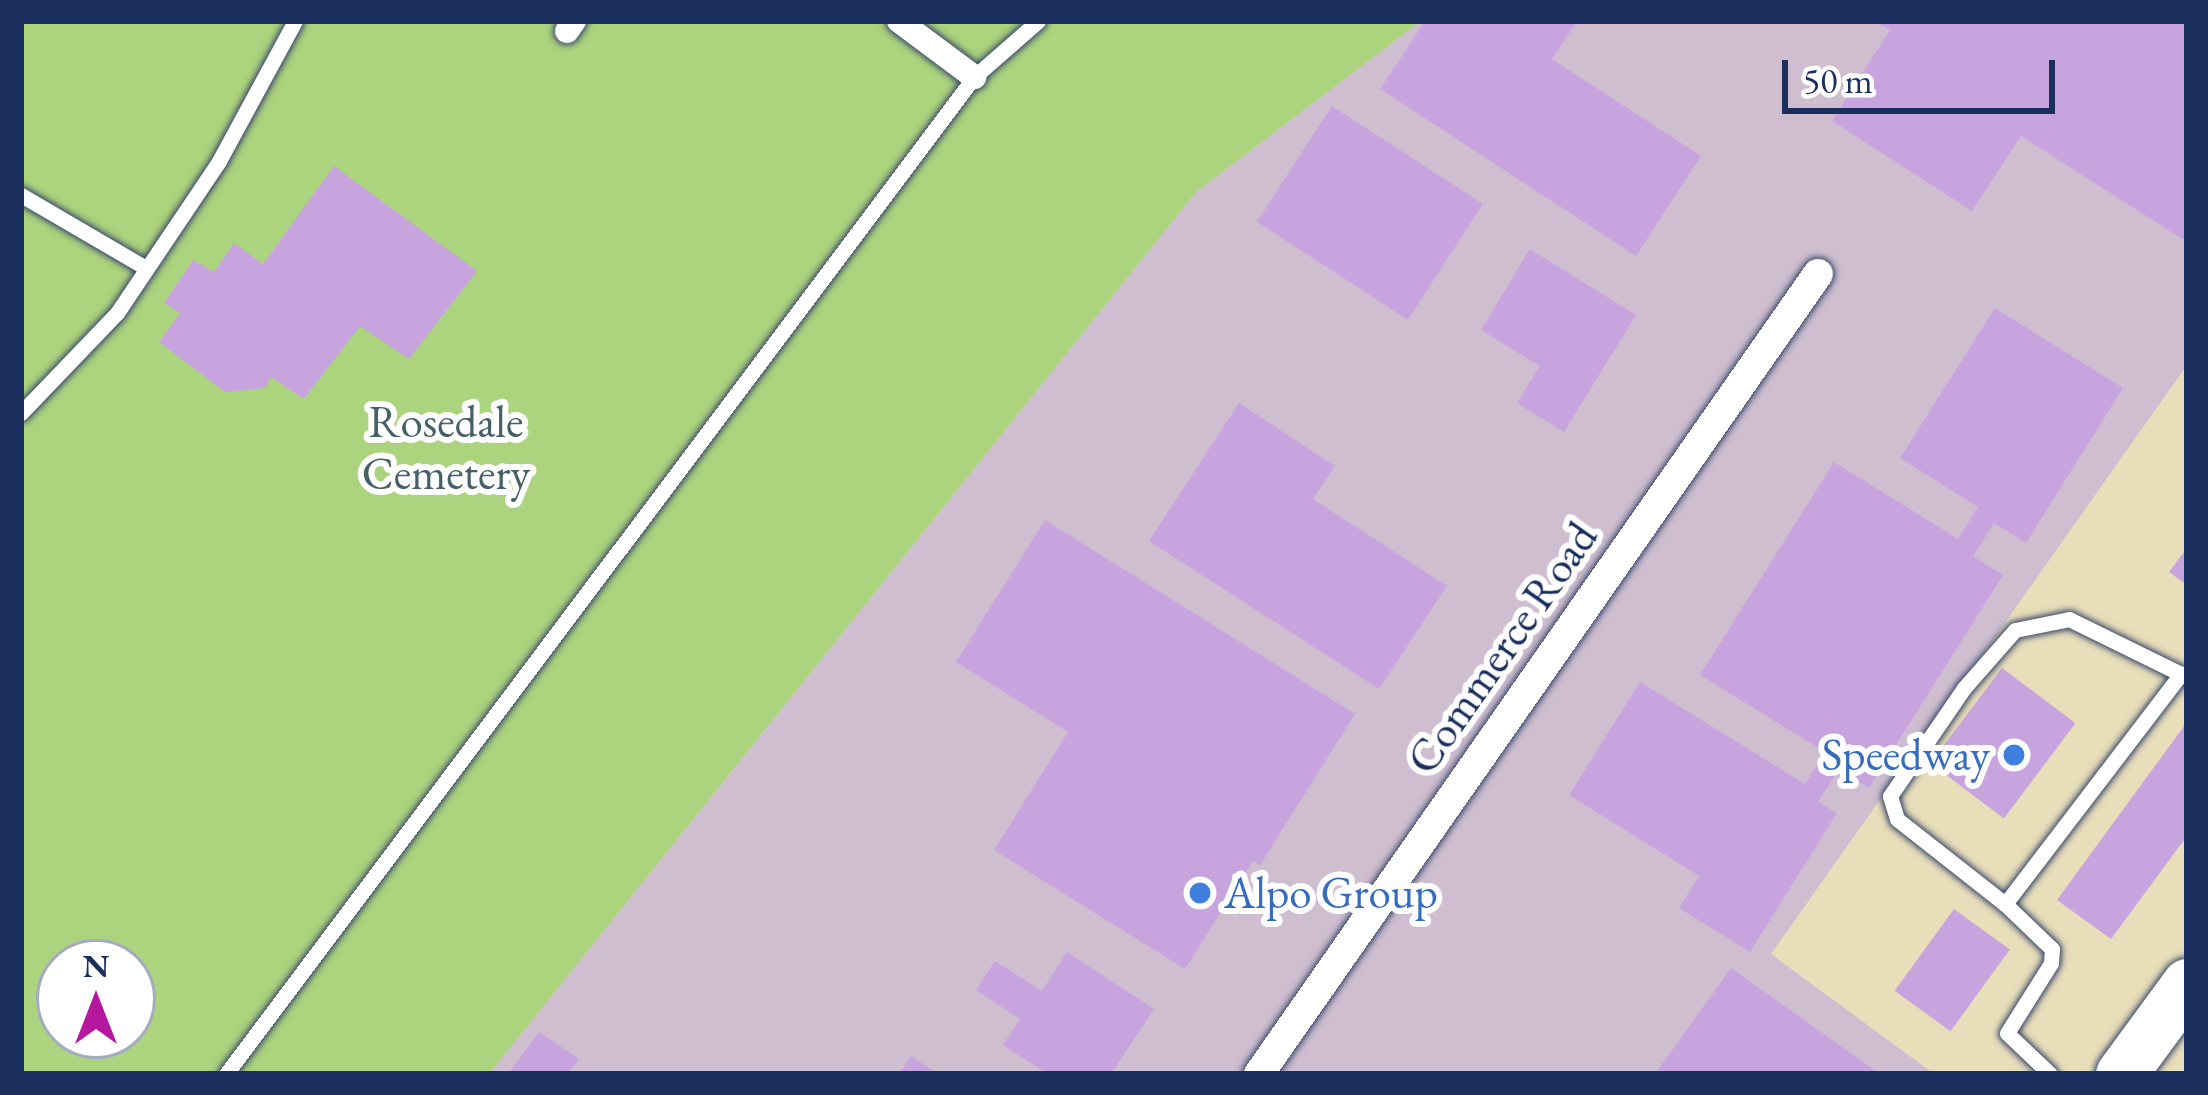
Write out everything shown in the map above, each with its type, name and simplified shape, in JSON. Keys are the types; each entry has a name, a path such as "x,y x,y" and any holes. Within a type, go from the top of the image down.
{"highway":[{"path":"2121,1074 2187,985"}],"street":[{"path":"899,21 974,77"},
{"name":"Commerce Road","path":"1259,1074 1819,274"}],"lane":[{"path":"21,413 117,313 219,161 295,21"},
{"path":"226,1074 974,77 1038,21"},
{"path":"21,195 144,267"},
{"path":"2005,904 2184,675 2068,620 2015,630 1964,688 1890,796 1897,818 2005,904 2052,950 2050,963 2006,1033 2050,1074"}],"shaded area":[{"path":"1421,21 2187,21 2187,365 1771,954 1934,1074 489,1074 1196,192"}],"green space":[{"name":"Rosedale Cemetery","path":"21,21 1421,21 1196,192 489,1074 21,1074"}],"building":[{"path":"1425,21 1577,21 1552,59 1701,156 1636,256 1380,89"},
{"path":"1875,21 2187,21 2187,242 2021,136 1972,211 1832,121 1890,30"},
{"path":"1332,106 1483,204 1408,320 1257,222"},
{"path":"334,166 477,271 409,359 360,326 304,399 271,377 265,388 225,392 159,342 180,313 164,303 193,260 214,272 234,243 263,264"},
{"path":"1530,249 1636,315 1564,432 1517,403 1540,366 1481,330"},
{"path":"1995,308 2123,388 2026,543 1994,523 1973,556 2003,575 1869,788 1839,769 1818,802 1837,813 1750,952 1679,908 1699,876 1569,795 1640,682 1805,784 1825,752 1700,675 1834,462 1958,539 1978,507 1900,458"},
{"path":"1239,403 1335,466 1313,499 1447,586 1379,689 1149,541"},
{"path":"1045,520 1355,714 1260,865 1253,861 1185,969 994,850 1068,732 956,662"},
{"path":"2187,548 2187,585 2169,572"},
{"path":"2002,668 2075,723 2004,818 1930,763"},
{"path":"2187,722 2187,836 2111,939 2057,900"},
{"path":"1954,909 2010,950 1950,1031 1895,991"},
{"path":"1067,952 1154,1009 1111,1074 1048,1074 1003,1045 1020,1019 976,990 995,961 1042,991"},
{"path":"1731,968 1880,1074 1655,1074"},
{"path":"539,1032 579,1059 568,1074 508,1074"},
{"path":"911,1056 938,1074 899,1074"}],"place":[{"name":"Speedway","path":"2014,755"},
{"name":"Alpo Group","path":"1200,893"}]}
